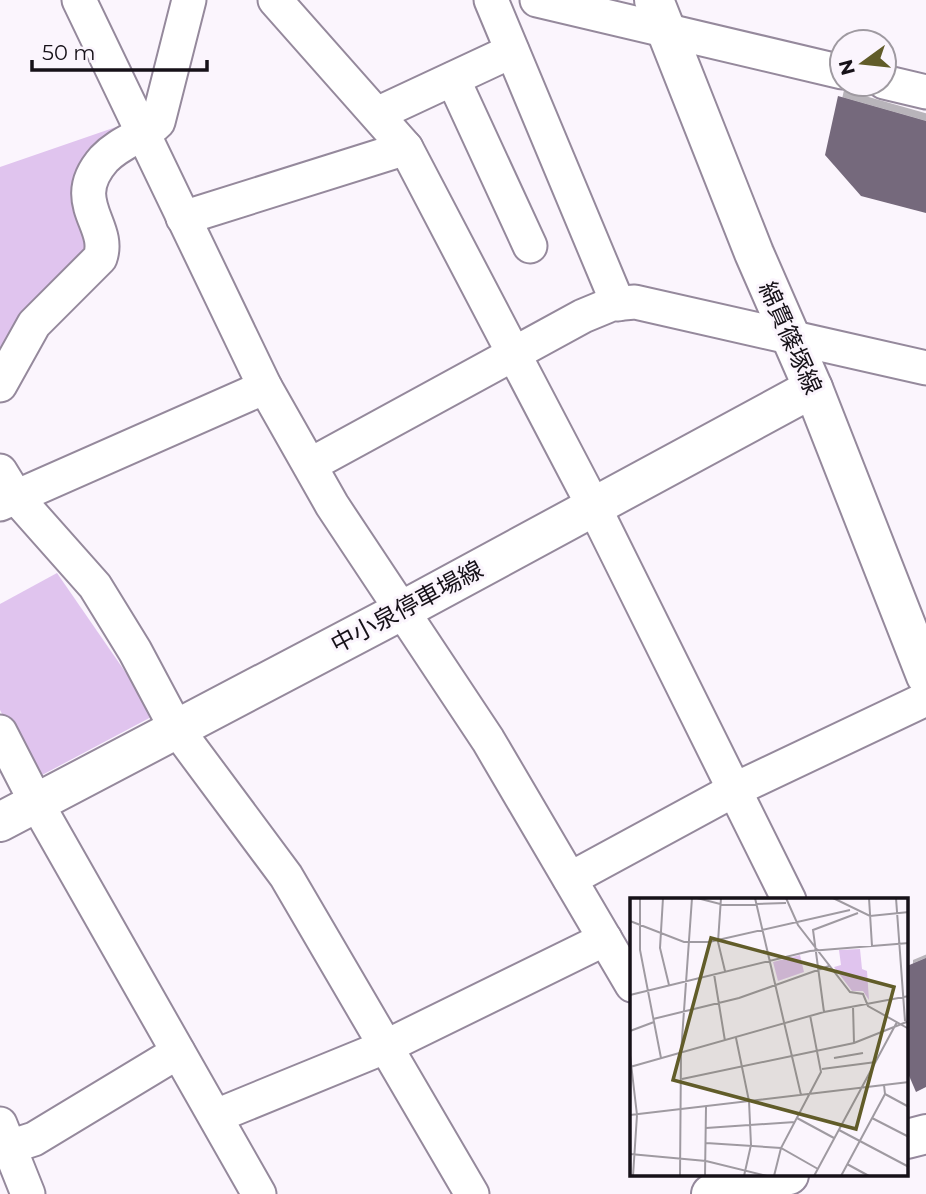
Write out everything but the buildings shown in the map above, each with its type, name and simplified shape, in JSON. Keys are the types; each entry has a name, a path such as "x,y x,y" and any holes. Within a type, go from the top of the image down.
{"main road":[{"name":"綿貫篠塚線","path":"660,15 788,335 813,388 926,676"},
{"name":"中小泉停車場線","path":"0,822 403,610 813,388"},
{"path":"711,1194 785,1176"}],"street":[{"path":"79,0 265,387 310,465 488,740 630,982"},
{"path":"0,385 34,324 100,258 102,244 88,201 93,176 114,150 158,122 189,0"},
{"path":"275,0 406,148 594,507 788,898"},
{"path":"491,0 618,304"},
{"path":"537,0 660,15 828,68"},
{"path":"377,114 512,51"},
{"path":"453,79 530,246"},
{"path":"898,85 926,92"},
{"path":"183,218 406,148"},
{"path":"310,465 516,355 583,316 618,304 635,302 926,368"},
{"path":"265,387 5,491 95,586 135,650 176,728 286,876 319,927 472,1194"},
{"path":"570,879 734,790 926,699"},
{"path":"0,732 36,802 259,1194"},
{"path":"216,1116 387,1046 605,939"},
{"path":"28,1194 3,1141 34,1139 178,1052"}],"shaded area":[{"path":"116,127 120,130 98,149 94,249 0,360 0,167"},
{"path":"57,573 155,715 42,775 29,769 0,710 0,604"}]}
